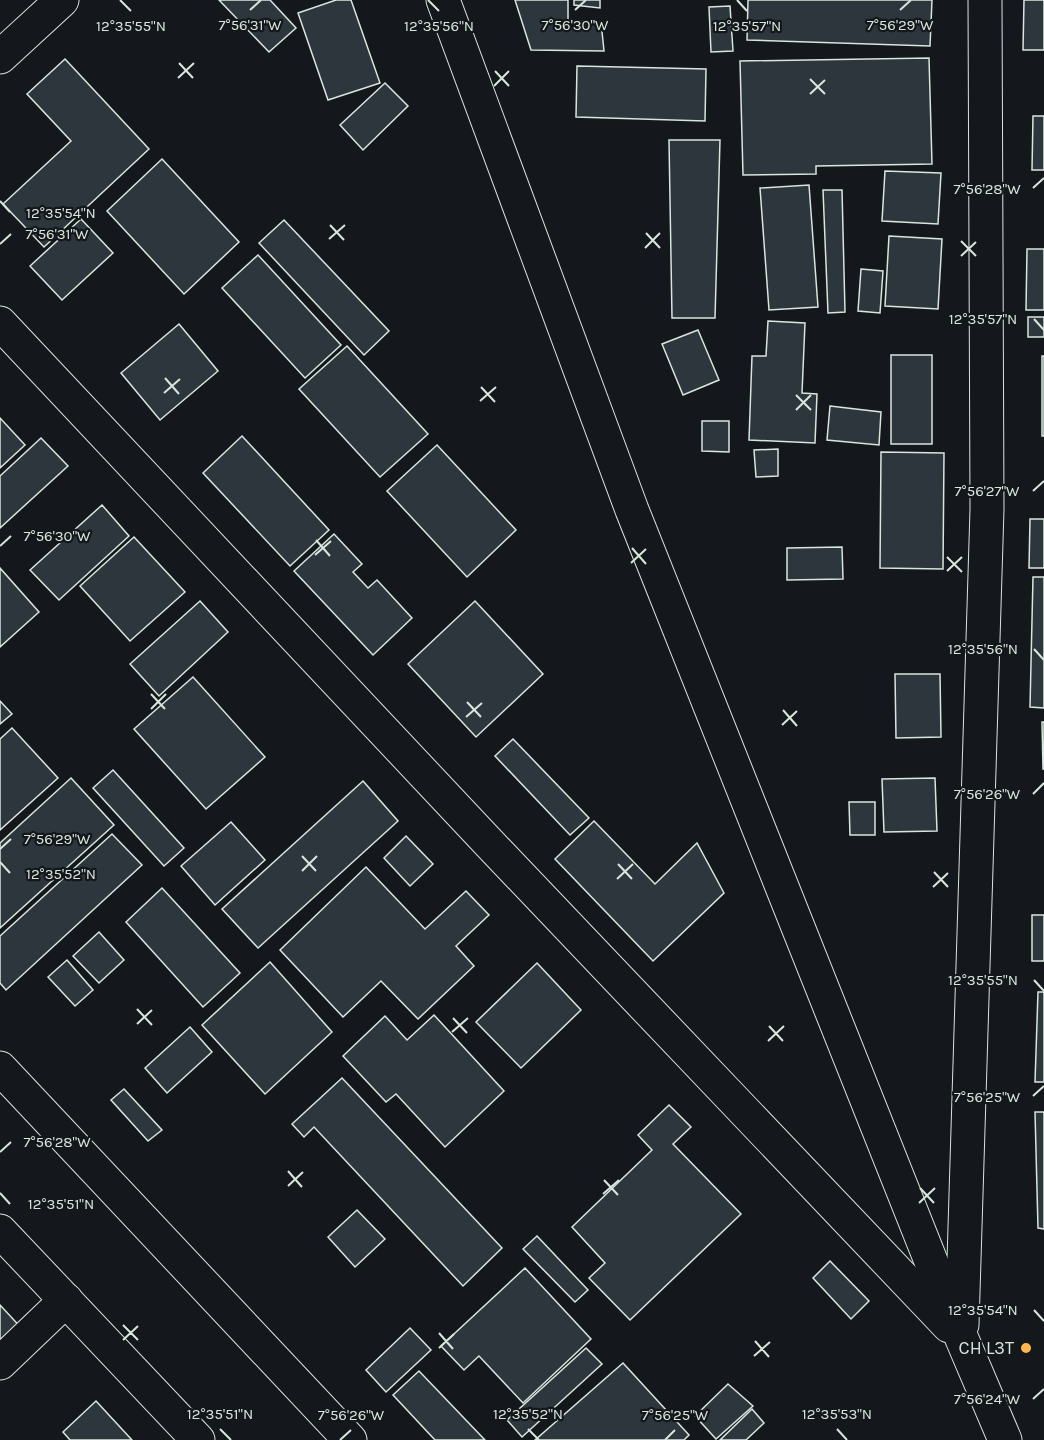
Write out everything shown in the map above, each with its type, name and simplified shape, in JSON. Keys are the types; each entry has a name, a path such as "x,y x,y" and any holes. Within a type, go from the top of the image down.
{"street":[{"path":"0,57 62,0"},
{"path":"442,0 632,510 962,1339 1005,1440"},
{"path":"962,1339 987,509 985,0"},
{"path":"0,323 489,843 962,1339"},
{"path":"0,1068 350,1440"},
{"path":"0,1231 198,1440"},
{"path":"0,1363 66,1300"}],"building":[{"path":"219,0 270,0 296,28 269,52"},
{"path":"336,0 351,0 380,83 328,100 298,13"},
{"path":"515,0 568,0 568,21 601,22 604,51 531,50"},
{"path":"574,0 600,0 600,8 574,5"},
{"path":"748,0 932,0 930,46 747,40"},
{"path":"1024,0 1044,0 1044,50 1023,50"},
{"path":"730,6 733,51 711,52 709,7"},
{"path":"929,58 932,164 816,166 816,174 743,175 740,61"},
{"path":"65,59 149,149 44,247 3,204 71,141 27,94"},
{"path":"577,66 706,69 705,121 576,117"},
{"path":"385,83 408,106 363,150 340,125"},
{"path":"1033,116 1044,116 1044,170 1032,170"},
{"path":"669,140 720,140 715,318 672,318"},
{"path":"162,159 239,242 184,294 107,211"},
{"path":"885,171 941,173 938,224 882,221"},
{"path":"809,185 818,307 769,310 760,188"},
{"path":"823,190 842,190 845,312 828,313"},
{"path":"81,219 113,253 62,300 30,266"},
{"path":"284,220 389,331 364,355 259,243"},
{"path":"889,236 942,239 938,309 885,306"},
{"path":"1027,249 1044,249 1044,310 1026,310"},
{"path":"258,255 341,345 305,378 222,288"},
{"path":"861,269 883,271 880,313 858,311"},
{"path":"1028,317 1044,317 1044,337 1028,337"},
{"path":"768,321 805,323 802,393 817,394 815,443 749,440 752,356 766,356"},
{"path":"179,324 218,371 160,420 121,373"},
{"path":"698,330 719,380 683,395 662,344"},
{"path":"347,346 428,434 380,477 299,389"},
{"path":"891,355 932,355 932,444 891,444"},
{"path":"1042,356 1044,356 1044,436 1042,436"},
{"path":"830,406 881,412 879,445 827,440"},
{"path":"0,418 25,445 0,468"},
{"path":"702,421 729,421 729,452 702,451"},
{"path":"242,436 329,530 290,566 203,473"},
{"path":"41,438 68,466 0,528 0,476"},
{"path":"437,445 516,530 467,577 387,491"},
{"path":"778,449 778,476 756,477 754,450"},
{"path":"881,452 944,453 943,569 880,568"},
{"path":"102,505 129,536 59,600 30,570"},
{"path":"1030,519 1044,519 1044,568 1029,568"},
{"path":"334,534 362,564 353,572 368,588 377,580 412,618 373,655 294,571"},
{"path":"134,537 185,592 130,641 80,586"},
{"path":"842,547 843,579 787,580 787,548"},
{"path":"0,568 39,612 0,647"},
{"path":"1033,577 1044,577 1044,708 1030,707"},
{"path":"200,601 228,632 159,696 130,664"},
{"path":"475,601 543,674 476,737 408,664"},
{"path":"895,674 940,674 941,737 896,738"},
{"path":"193,677 265,757 206,809 134,729"},
{"path":"0,701 12,714 0,724"},
{"path":"1042,722 1044,722 1044,769 1043,769"},
{"path":"12,728 58,778 0,830 0,739"},
{"path":"513,739 589,818 570,835 495,756"},
{"path":"113,770 184,848 164,866 93,788"},
{"path":"71,778 114,825 0,928 0,843"},
{"path":"935,778 937,831 884,832 882,779"},
{"path":"363,781 398,821 258,948 222,909"},
{"path":"849,802 875,802 875,835 850,835"},
{"path":"594,821 655,884 697,843 724,893 653,961 555,859"},
{"path":"231,822 265,860 215,905 181,866"},
{"path":"112,834 142,865 6,990 0,983 0,936"},
{"path":"406,836 433,864 410,886 384,858"},
{"path":"366,867 425,929 466,891 489,915 456,946 474,966 418,1019 381,981 343,1017 280,950"},
{"path":"162,888 240,973 203,1007 126,922"},
{"path":"1032,915 1044,915 1044,961 1032,961"},
{"path":"99,932 124,960 99,983 73,956"},
{"path":"67,960 93,990 75,1006 48,977"},
{"path":"270,962 332,1032 265,1094 202,1025"},
{"path":"537,963 581,1010 521,1068 476,1022"},
{"path":"1038,992 1044,992 1044,1082 1035,1082"},
{"path":"434,1015 504,1091 445,1147 396,1094 386,1102 343,1056 385,1016 407,1040"},
{"path":"190,1027 212,1052 167,1093 145,1068"},
{"path":"342,1078 502,1248 463,1286 314,1127 304,1137 292,1124"},
{"path":"124,1089 162,1130 148,1141 111,1100"},
{"path":"669,1105 691,1127 673,1144 741,1214 630,1320 589,1278 605,1263 572,1227 652,1150 638,1135"},
{"path":"1035,1112 1044,1112 1044,1229 1038,1228"},
{"path":"357,1210 385,1239 355,1267 328,1237"},
{"path":"537,1236 588,1290 575,1302 523,1249"},
{"path":"830,1261 869,1301 851,1319 813,1278"},
{"path":"525,1268 591,1339 523,1403 479,1356 464,1370 441,1346"},
{"path":"0,1305 25,1332 0,1355"},
{"path":"410,1328 431,1350 386,1392 366,1370"},
{"path":"586,1348 602,1364 522,1437 507,1420"},
{"path":"623,1363 689,1435 684,1440 535,1440"},
{"path":"419,1371 485,1440 435,1440 393,1395"},
{"path":"728,1384 753,1406 716,1439 695,1416"},
{"path":"96,1401 132,1440 70,1440 63,1432"},
{"path":"752,1409 764,1423 746,1440 720,1440"}],"place":[{"name":"CH L3T","path":"1026,1348"}]}
